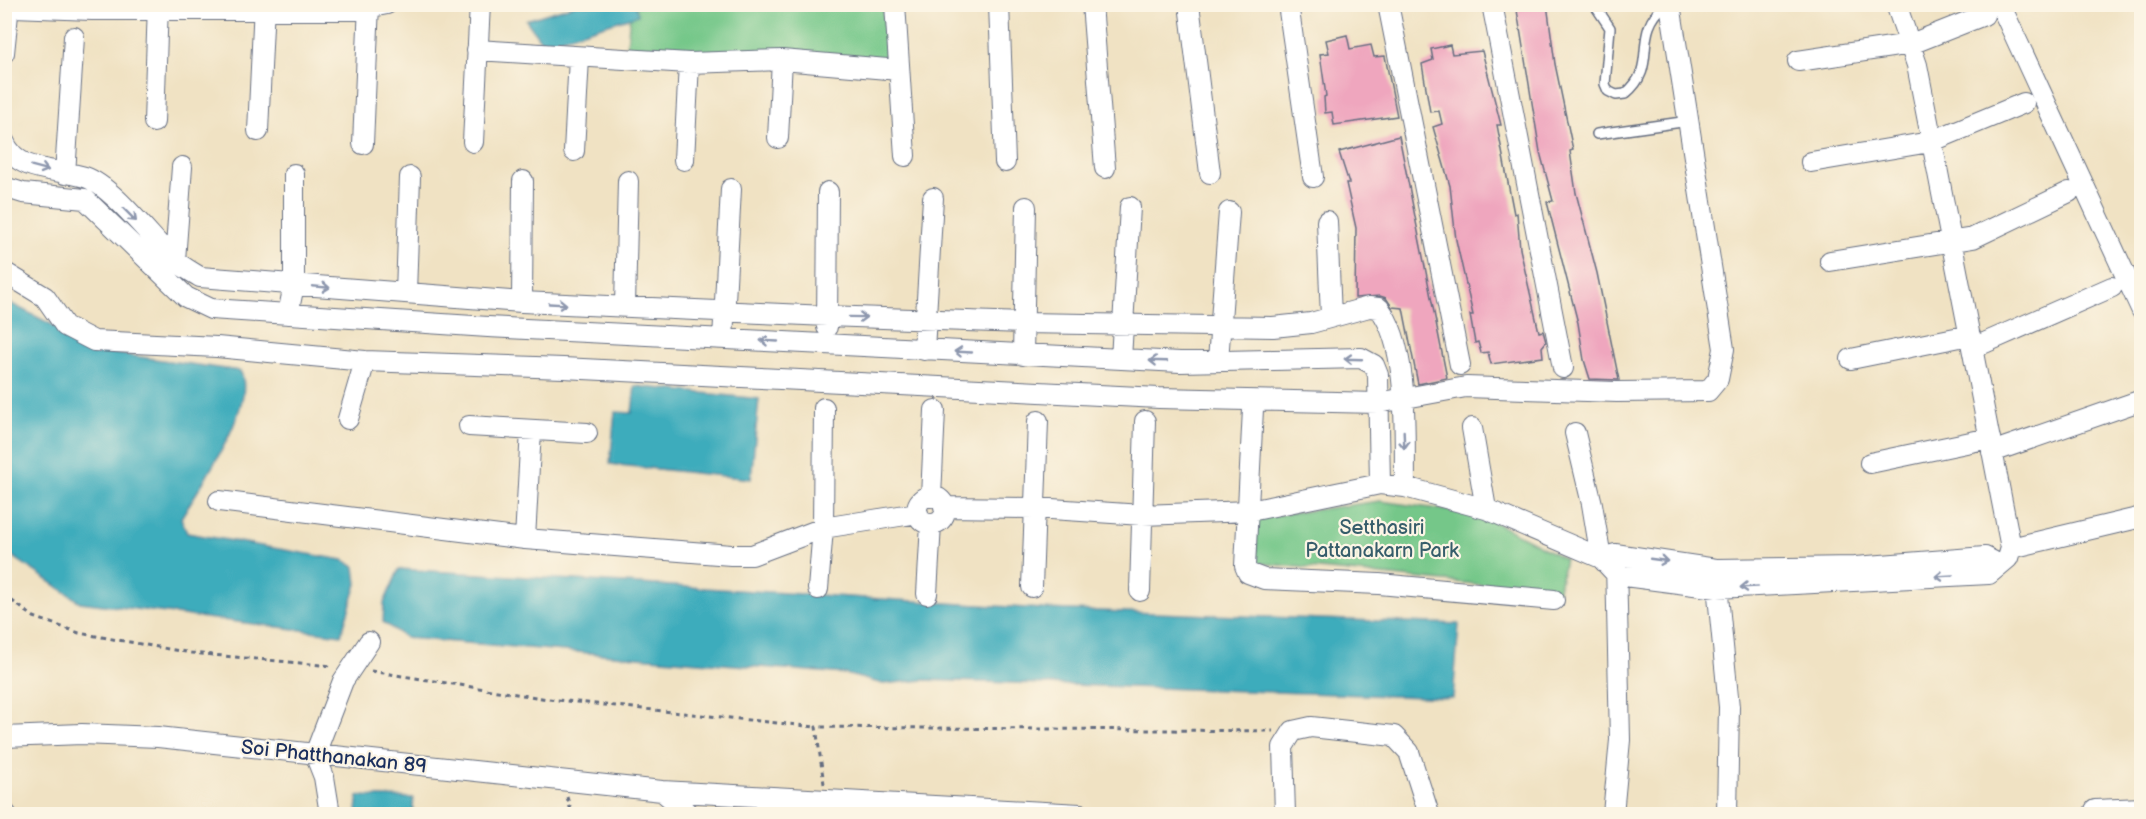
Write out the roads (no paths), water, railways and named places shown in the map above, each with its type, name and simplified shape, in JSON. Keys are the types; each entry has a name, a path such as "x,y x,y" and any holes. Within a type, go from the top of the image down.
{"street":[{"path":"472,142 480,4"},
{"path":"895,4 905,156"},
{"path":"999,4 1005,162"},
{"path":"1092,4 1105,168"},
{"path":"1189,4 1209,173"},
{"path":"1288,4 1313,177"},
{"path":"1388,4 1460,365"},
{"path":"1492,4 1563,368"},
{"path":"4,272 45,297 65,326 94,341 217,347 365,362 563,368 1159,398 1378,403 1466,387 1606,392 1708,391 1718,379 1724,349 1689,121 1668,4"},
{"path":"1617,576 1717,588 1989,574 1998,564 2008,558 2011,548 1972,341 1911,44 1896,4"},
{"path":"4,53 10,10 92,10 158,6 375,6 363,144"},
{"path":"154,122 158,6"},
{"path":"258,131 264,7"},
{"path":"1798,61 1911,44 1992,10 2142,311"},
{"path":"65,174 74,37"},
{"path":"477,50 689,63 782,60 899,70"},
{"path":"574,151 579,58"},
{"path":"778,138 782,60"},
{"path":"684,160 689,63"},
{"path":"1810,162 1930,142 2025,103"},
{"path":"4,141 9,152 32,166 86,177 102,188 174,260 200,278 522,302 1023,323 1220,328 1273,327 1311,323 1370,307 1379,308 1389,321 1394,334 1404,397 1405,487"},
{"path":"174,260 182,167"},
{"path":"288,314 294,285 294,174"},
{"path":"406,293 410,177"},
{"path":"522,302 523,181"},
{"path":"625,306 628,181"},
{"path":"4,187 23,193 86,199 186,297 211,309 1023,355 1218,361 1361,358 1374,365 1378,375 1380,484"},
{"path":"723,339 731,189"},
{"path":"828,192 826,316 828,345"},
{"path":"1830,261 1972,238 2069,192"},
{"path":"924,350 924,318 933,198"},
{"path":"1023,355 1026,207"},
{"path":"1121,359 1130,207"},
{"path":"1218,361 1229,212"},
{"path":"1327,221 1331,317"},
{"path":"1851,359 1972,341 2112,287"},
{"path":"348,419 365,362"},
{"path":"1870,463 1991,445 2142,400"},
{"path":"818,589 823,528 824,408"},
{"path":"1253,409 1250,511 1245,566 1248,573 1264,579 1379,584 1554,600"},
{"path":"219,501 525,539 752,555 823,528 924,518 942,519 938,502 935,410"},
{"path":"1032,587 1038,421"},
{"path":"1140,591 1144,421"},
{"path":"469,426 587,434"},
{"path":"1472,428 1486,508"},
{"path":"525,539 531,430"},
{"path":"1575,433 1592,504 1608,556 1617,576 1620,740 1613,814"},
{"path":"938,502 1142,515 1250,511 1380,484 1405,487 1486,508 1608,556 1716,569 1855,567 1985,557 1998,564"},
{"path":"2011,548 2142,517"},
{"path":"924,518 927,594"},
{"path":"1716,569 1729,707 1726,814"},
{"path":"330,814 324,777 315,754 343,681 369,642"},
{"path":"1285,814 1283,747 1293,731 1311,727 1394,736 1409,753 1430,814"},
{"name":"Soi Phatthanakan 89","path":"4,737 82,734 158,737 662,791 1080,814"},
{"path":"662,791 688,814"},
{"path":"2095,810 2142,808"}],"lane":[{"path":"1594,4 1610,28 1605,84 1608,91 1616,95 1624,94 1642,76 1650,20 1668,4"},
{"path":"1597,134 1689,121"}],"water":[{"path":"575,5 635,5 638,15 543,44 526,20"},
{"path":"4,300 105,352 240,371 244,385 234,423 213,466 181,518 187,533 343,560 355,567 357,584 341,635 80,602 5,551"},
{"path":"635,386 759,399 751,479 610,464 615,412 632,413"},
{"path":"399,569 1043,609 1459,624 1453,698 923,680 883,684 845,674 406,638 383,622 384,603"},
{"path":"358,796 413,798 413,814 357,814"}],"park label":[{"name":"Setthasiri Pattanakarn Park","path":"1382,538"}]}
